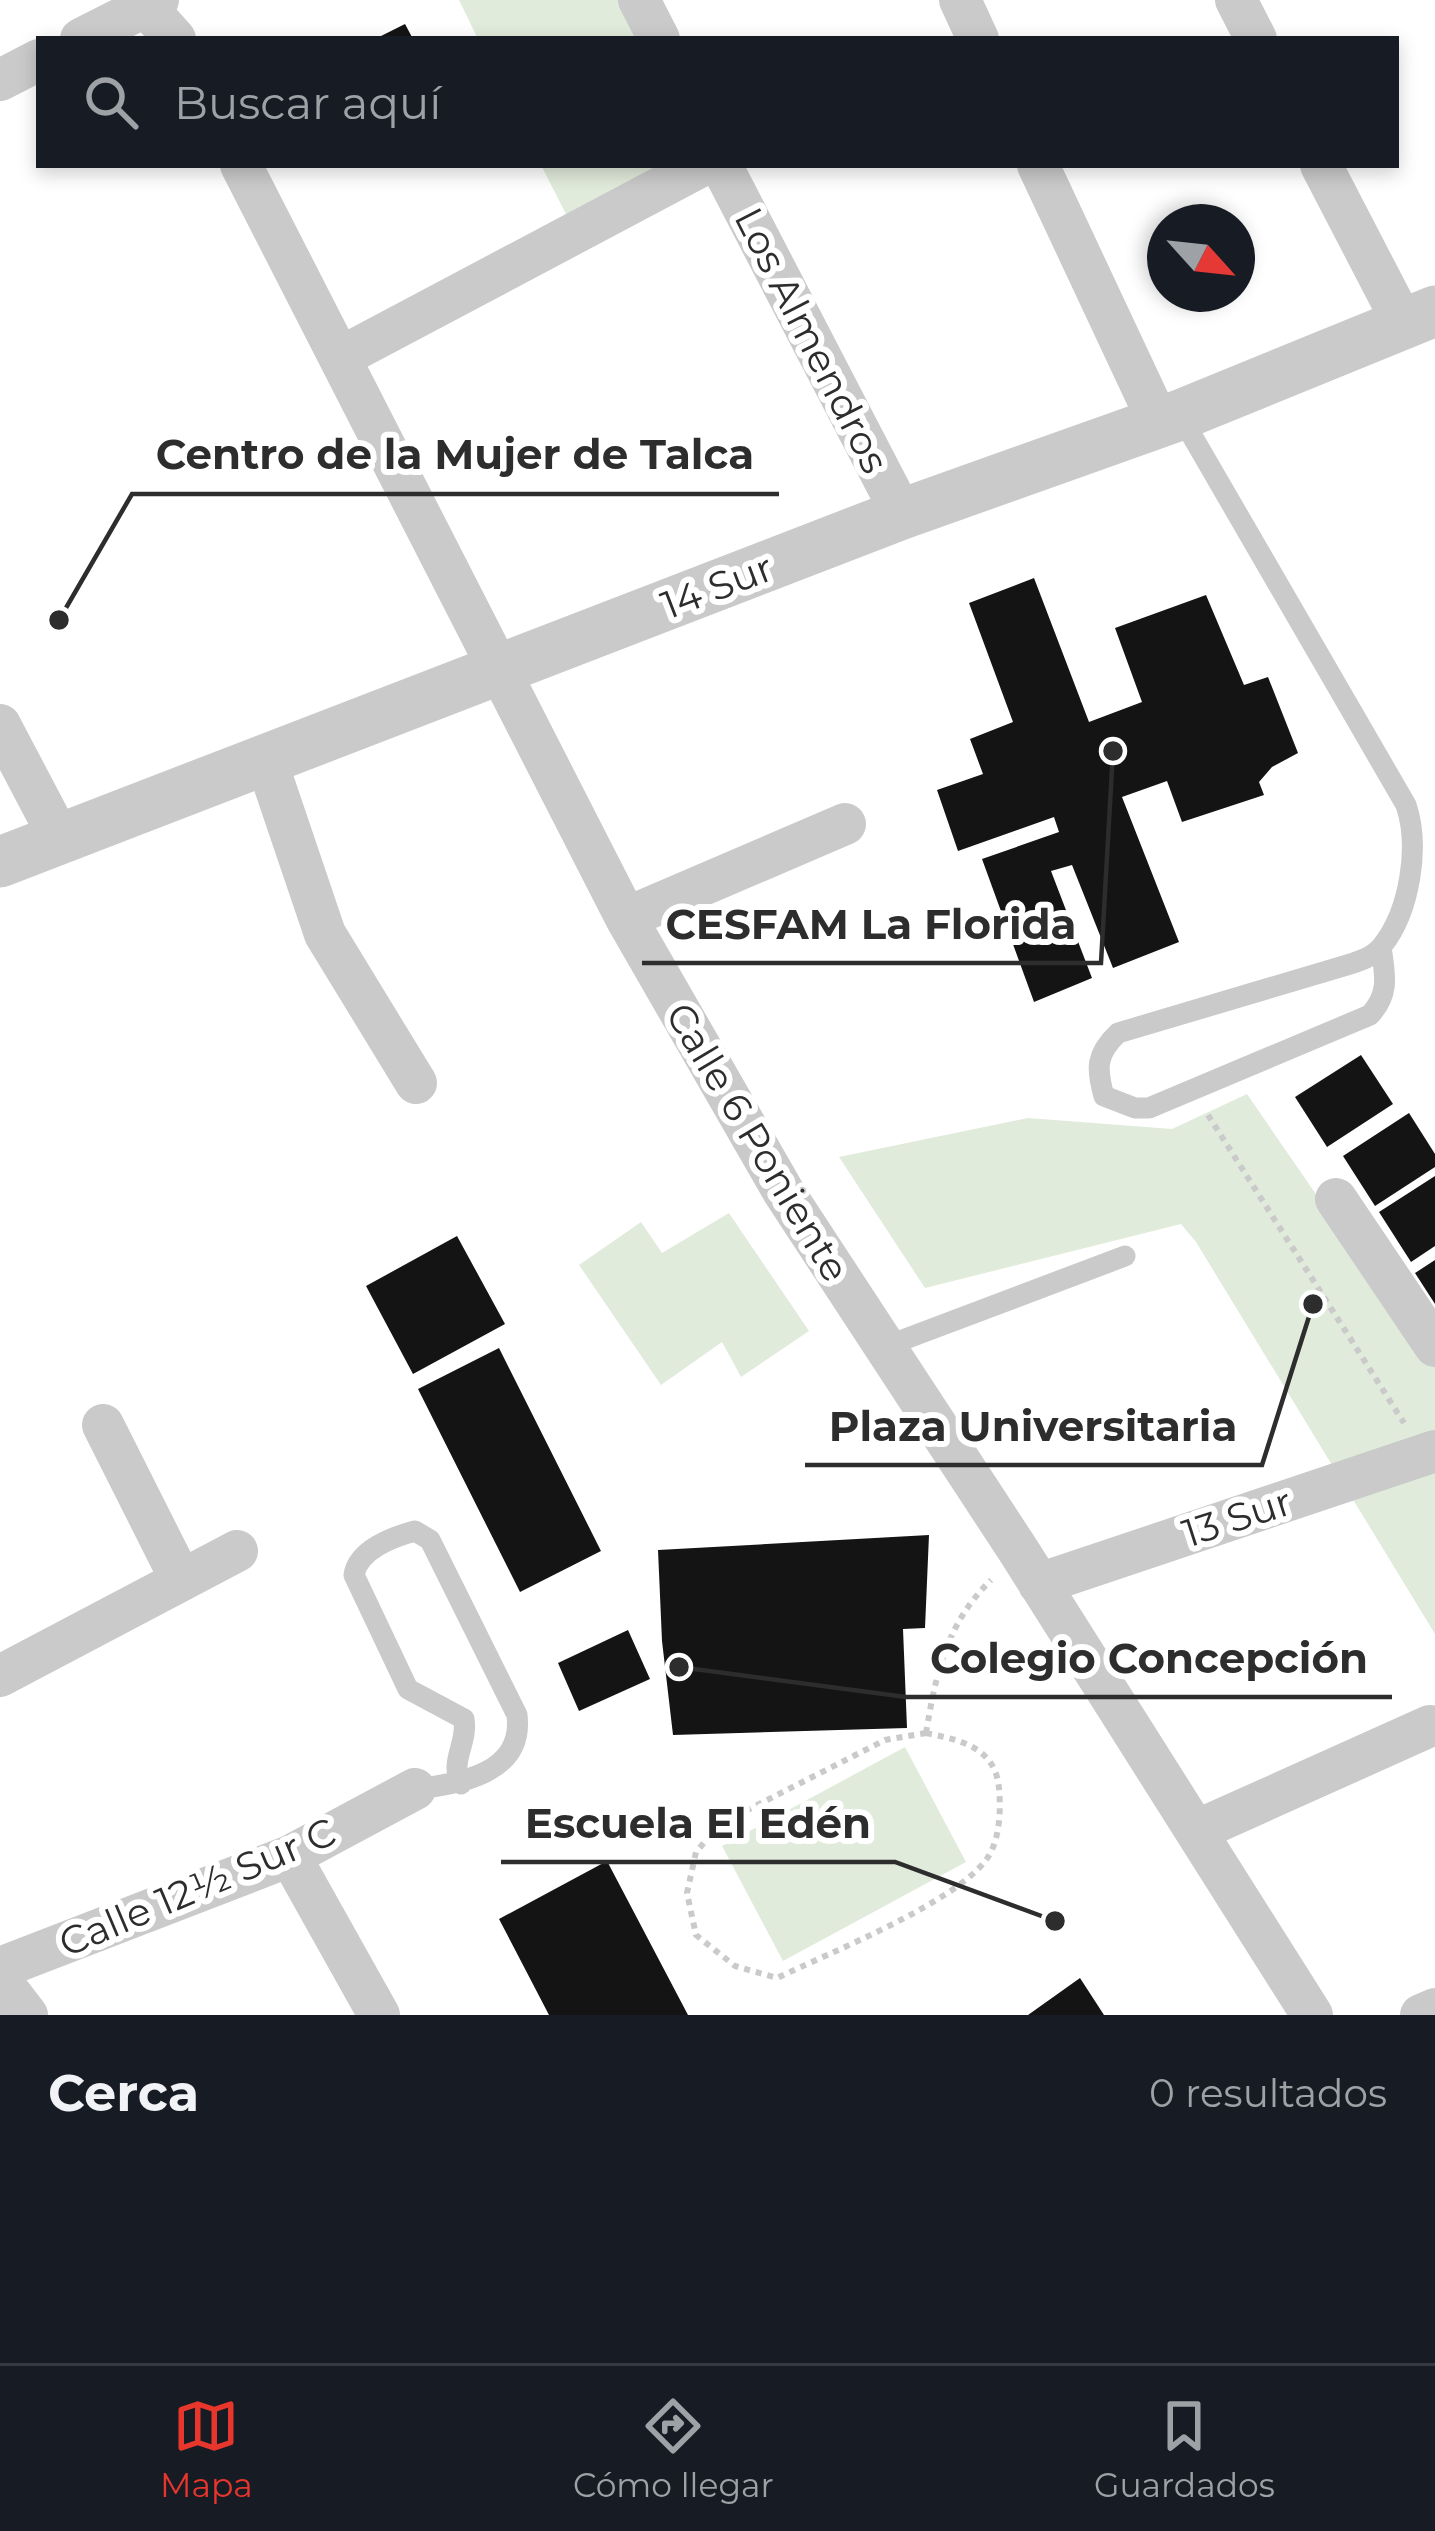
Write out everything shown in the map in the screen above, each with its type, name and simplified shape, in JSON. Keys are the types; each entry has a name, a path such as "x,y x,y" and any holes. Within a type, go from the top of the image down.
{"street":[{"path":"639,0 657,36"},
{"path":"960,0 977,36"},
{"path":"1236,0 1254,36"},
{"path":"86,36 148,2 173,36"},
{"path":"0,80 36,62"},
{"name":"Calle 6 Poniente","path":"243,168 626,918 783,1191 1312,2015"},
{"path":"341,356 697,168"},
{"name":"Los Almendros","path":"723,168 902,514"},
{"path":"1040,168 1169,418"},
{"path":"1324,168 1419,317"},
{"name":"14 Sur","path":"0,862 902,514 1169,418 1419,317"},
{"path":"0,725 60,838"},
{"path":"266,760 326,934 416,1083"},
{"path":"626,918 844,824"},
{"path":"1336,1199 1435,1346"},
{"path":"103,1425 181,1580"},
{"name":"13 Sur","path":"1029,1568 1429,1452"},
{"path":"0,1676 237,1551"},
{"path":"1196,1831 1430,1726"},
{"name":"Calle 12½ Sur C","path":"0,1968 290,1856 416,1789"},
{"path":"290,1856 379,2015"},
{"path":"0,1981 26,2015"},
{"path":"1421,2015 1435,2008"}],"lane":[{"path":"1169,418 1406,805 1414,830 1412,869 1381,947 1348,965 1118,1033 1104,1046 1096,1069 1104,1096 1135,1108 1149,1108 1370,1015 1386,988 1381,947"},
{"path":"884,1347 1125,1256"},
{"name":"Calle 12½ Sur C","path":"416,1789 461,1784 482,1777 504,1759 519,1729 518,1714 430,1540 415,1531 365,1554 355,1565 354,1576 408,1689 464,1719 466,1735 455,1766 461,1784"}],"path":[{"path":"1206,1113 1429,1452"},
{"path":"926,1733 938,1665 950,1633 972,1599 1029,1568"},
{"path":"926,1733 970,1742 998,1772 1001,1813 989,1857 954,1891 777,1978 735,1966 696,1935 687,1893 695,1852 720,1824 885,1740 926,1733"}],"green space":[{"path":"459,0 622,0 640,36 477,36"},
{"path":"543,168 673,168 571,224"},
{"path":"1247,1094 1435,1367 1435,1634 1181,1224 925,1288 839,1157 1028,1118 1172,1129"},
{"path":"729,1213 809,1331 741,1377 722,1342 661,1385 579,1265 641,1222 662,1253"},
{"path":"905,1747 966,1862 783,1961 722,1846"}],"building":[{"path":"405,24 411,36 381,36"},
{"path":"1034,578 1089,722 1142,702 1115,628 1206,595 1244,685 1268,677 1298,753 1272,767 1259,782 1264,795 1182,822 1167,781 1122,797 1179,942 1113,968 1072,865 1051,871 1092,978 1034,1002 982,859 1059,832 1054,817 958,851 937,790 983,774 970,739 1013,722 969,603"},
{"path":"1361,1055 1393,1104 1327,1147 1295,1097"},
{"path":"1409,1113 1435,1154 1435,1167 1375,1206 1343,1156"},
{"path":"1435,1176 1435,1246 1411,1262 1379,1212"},
{"path":"457,1236 505,1324 413,1374 366,1286"},
{"path":"1435,1260 1435,1304 1415,1273"},
{"path":"499,1348 601,1551 520,1592 418,1389"},
{"path":"929,1535 925,1628 903,1629 907,1728 673,1735 658,1550"},
{"path":"628,1630 650,1679 579,1711 558,1663"},
{"path":"607,1861 688,2015 549,2015 499,1919"},
{"path":"1080,1978 1104,2015 1028,2015"}],"place":[{"name":"Centro de la Mujer de Talca","path":"59,620"},
{"name":"CESFAM La Florida","path":"1113,751"},
{"name":"Plaza Universitaria","path":"1313,1304"},
{"name":"Colegio Concepción","path":"679,1667"},
{"name":"Escuela El Edén","path":"1055,1921"}]}
